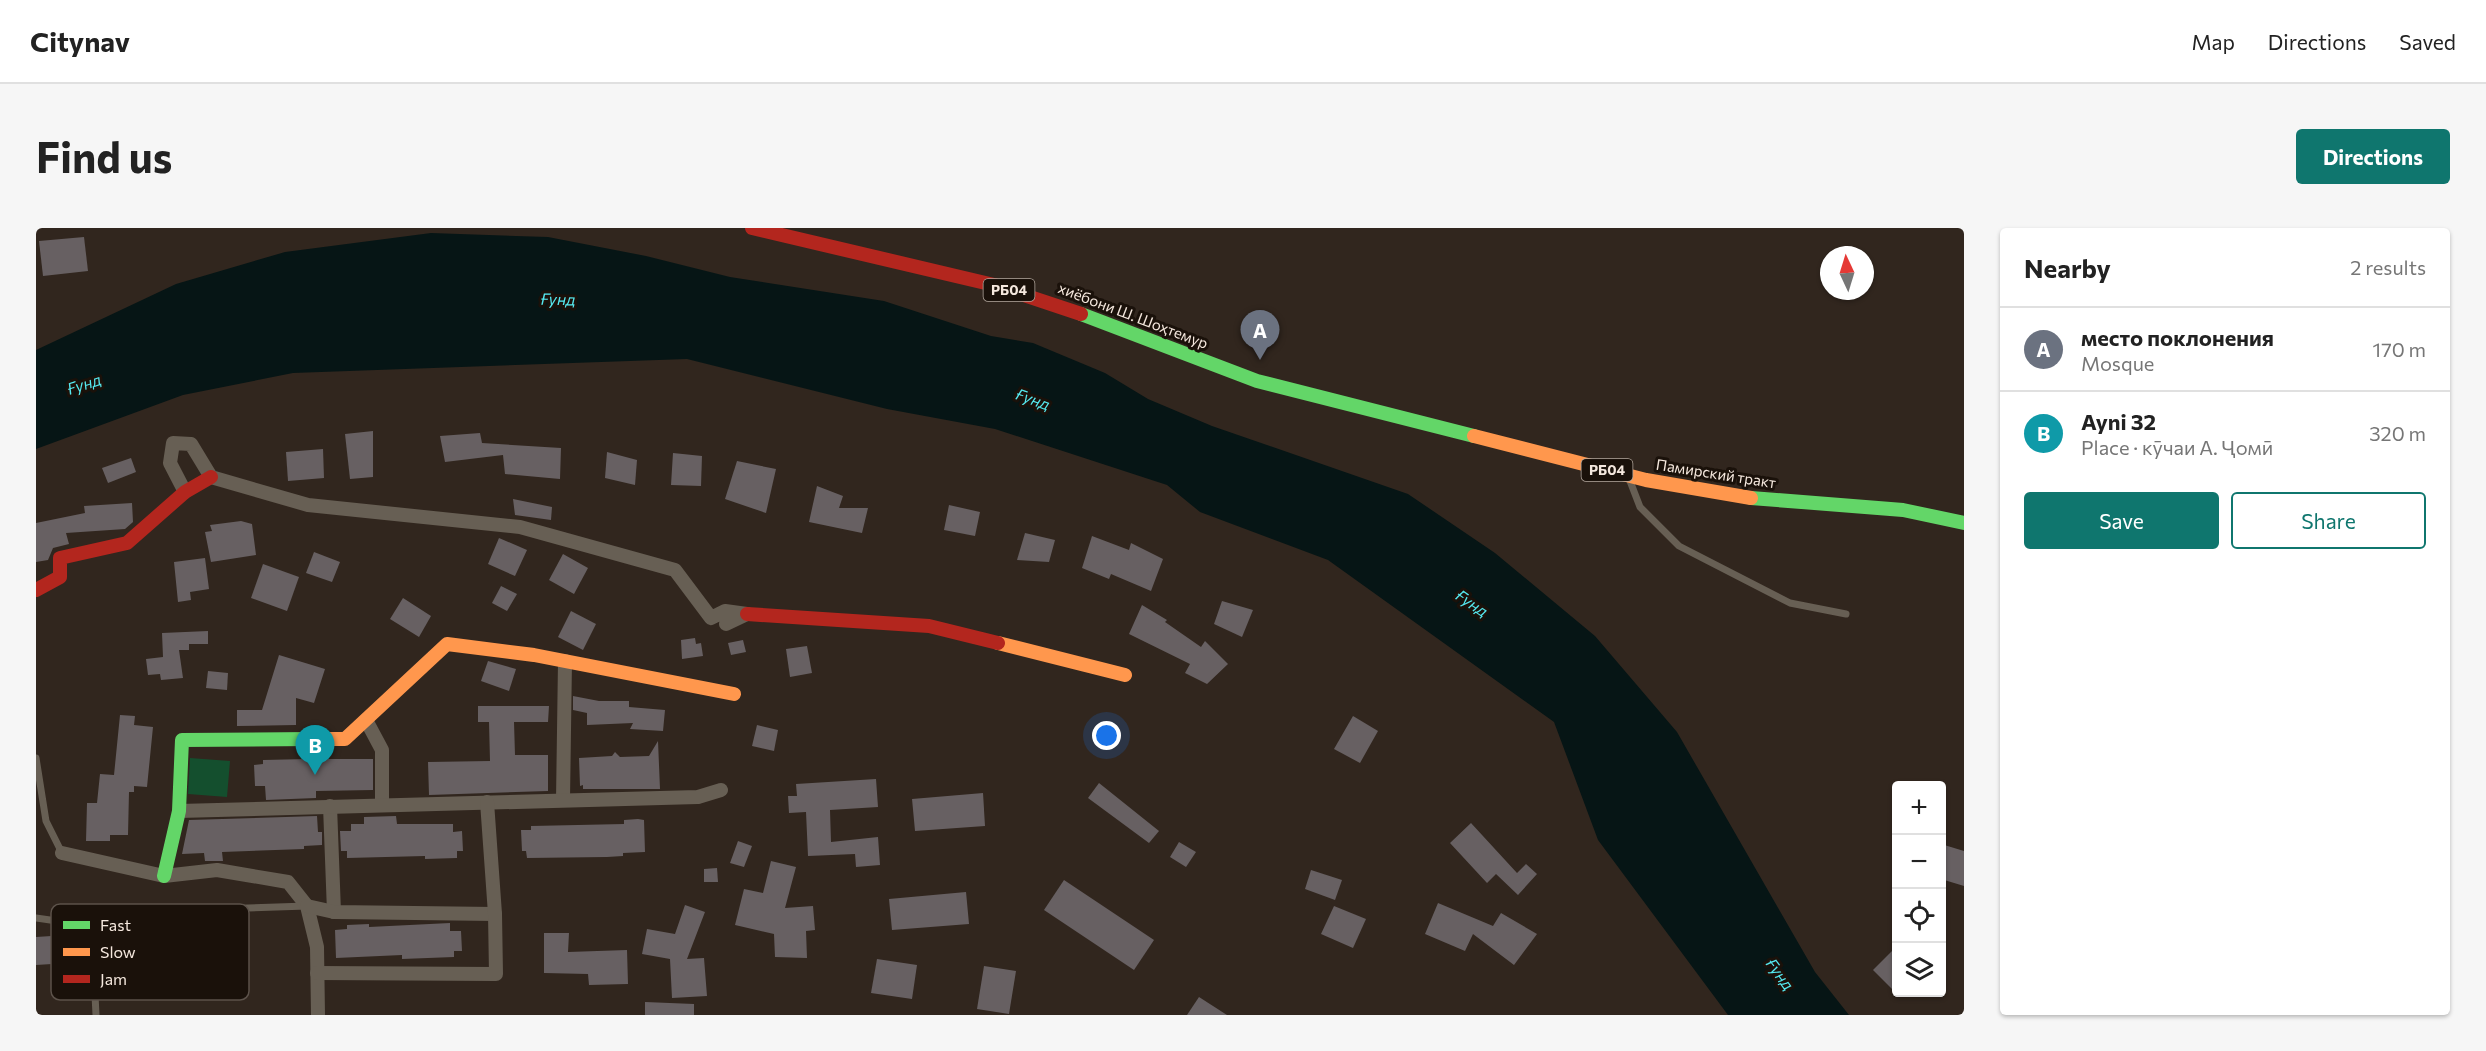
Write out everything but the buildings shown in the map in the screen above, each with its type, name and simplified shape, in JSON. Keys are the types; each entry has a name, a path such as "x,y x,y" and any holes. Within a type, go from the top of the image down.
{"street":[{"name":"хиёбони Ш. Шоҳтемур","path":"752,228 982,283 1047,301 1257,381"},
{"name":"Памирский тракт","path":"1257,381 1629,476 1771,501 1903,510 1964,523"},
{"path":"185,492 170,463 172,443 192,444 211,477 308,505 520,527 675,570 711,618 725,611 928,626 1125,675"},
{"path":"36,590 60,577 60,558 127,543 185,492 211,477"},
{"path":"726,624 747,614"},
{"path":"164,876 179,811 182,740 345,739 447,644 564,661 734,694"},
{"path":"563,800 564,661"},
{"path":"366,720 382,750 382,805"},
{"path":"179,811 698,797 721,790"},
{"path":"317,974 496,974 495,914 487,802"},
{"path":"330,806 334,912"},
{"path":"62,853 164,876 217,870 288,882 307,906 317,947 318,1015"},
{"path":"307,906 334,912 495,914"}],"lane":[{"path":"1629,476 1640,507 1679,546 1790,603 1846,614"},
{"path":"36,758 46,821 62,853"},
{"path":"249,908 307,906"},
{"path":"36,918 51,920"},
{"path":"95,1000 96,1015"}],"green space":[{"path":"190,758 230,761 227,797 188,794"}],"water":[{"name":"Ғунд","path":"431,233 548,237 646,256 730,277 884,301 991,336 1033,343 1105,373 1148,399 1212,426 1408,494 1495,553 1595,636 1677,732 1815,972 1849,1015 1728,1015 1598,840 1554,722 1328,560 1200,512 1167,485 995,429 887,409 687,359 293,373 183,395 36,449 36,350 176,284 285,252"}],"traffic: fast":[{"path":"1081,314 1257,381 1474,436"},
{"path":"1751,498 1903,510 1964,523"},
{"path":"164,876 179,811 182,740 312,739"}],"traffic: slow":[{"path":"1474,436 1646,480 1751,498"},
{"path":"998,643 1125,675"},
{"path":"312,739 345,739 447,644 534,655 734,694"}],"traffic: jam":[{"path":"752,228 994,285 1081,314"},
{"path":"36,590 60,577 60,558 127,543 185,492 211,477"},
{"path":"747,614 929,626 998,643"}],"place":[{"name":"место поклонения","path":"1260,360"},
{"name":"Ayni 32","path":"315,775"}]}
